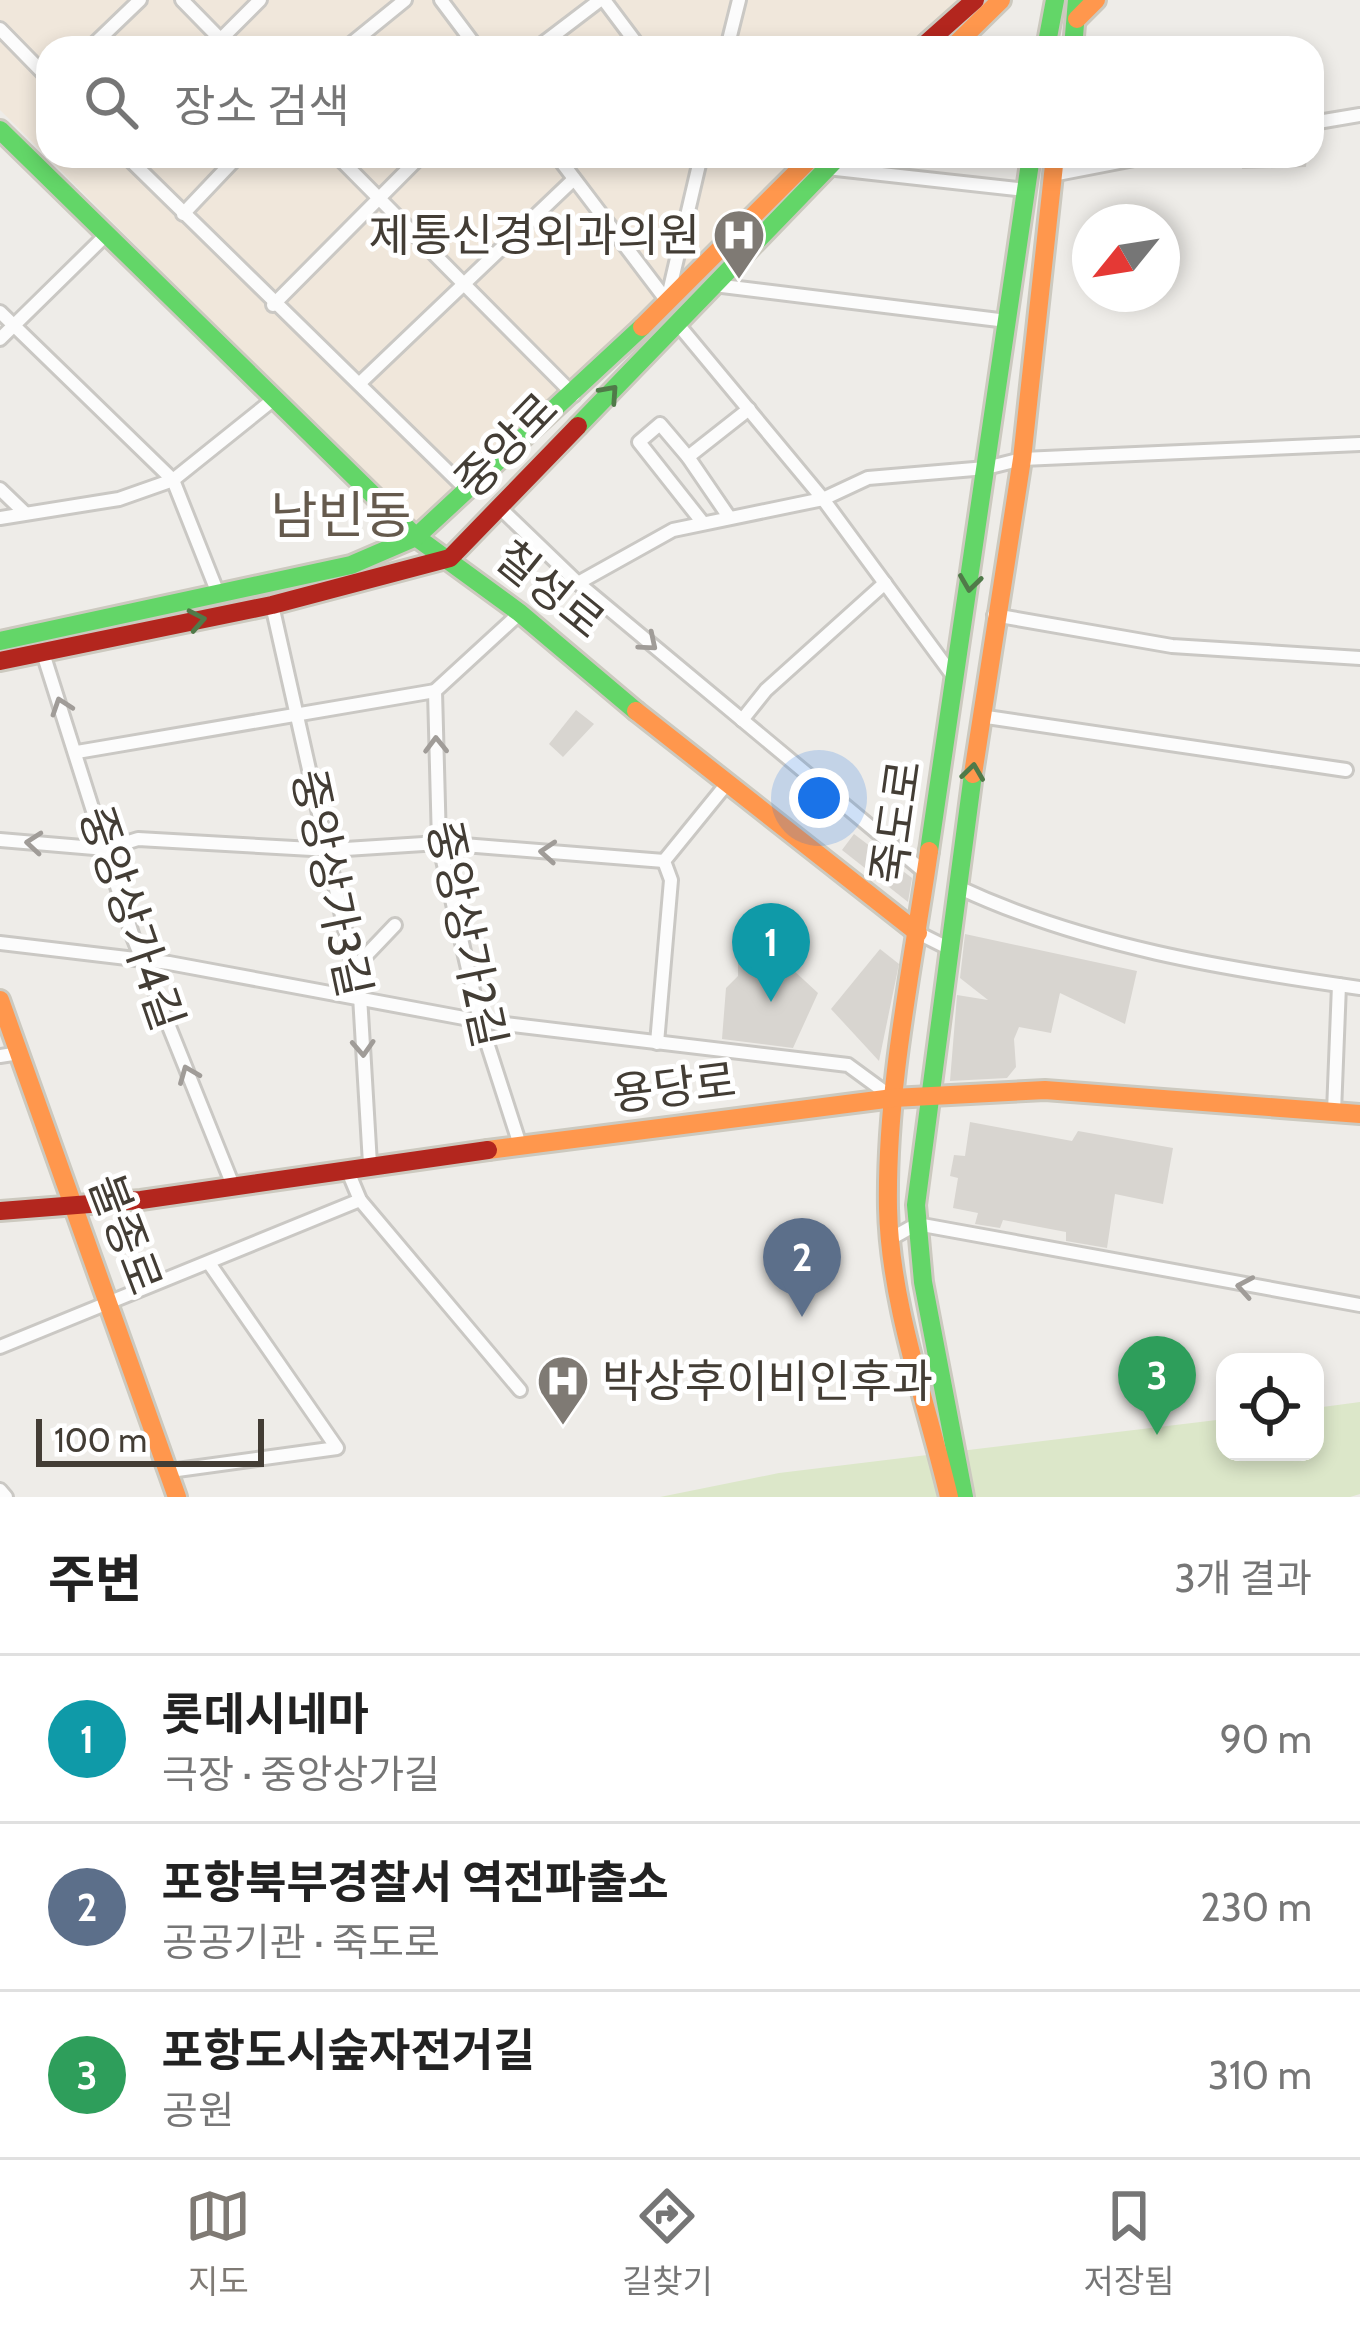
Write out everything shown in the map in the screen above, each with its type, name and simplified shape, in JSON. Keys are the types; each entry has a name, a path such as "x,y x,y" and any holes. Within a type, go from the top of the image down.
{"main road":[{"path":"934,36 975,0"},
{"path":"964,36 1001,0"},
{"path":"1048,36 1055,0"},
{"path":"1077,10 1096,0"},
{"name":"칠성로","path":"4,141 416,537 520,613 725,786 918,933"},
{"name":"중앙로","path":"0,640 351,565 416,537 574,394 667,301 817,168"},
{"name":"중앙로","path":"0,661 272,605 450,558 819,168"},
{"name":"죽도로","path":"949,1497 892,1238 893,1098 1029,168"},
{"name":"죽도로","path":"964,1497 917,1224 926,1100 960,888 994,614 1022,458 1053,168"},
{"name":"불종로","path":"0,1000 9,1054 75,1205 177,1497"},
{"name":"용당로","path":"0,1211 141,1200 370,1164 893,1098 926,1100 1046,1090 1360,1114"}],"street":[{"path":"103,36 140,0"},
{"path":"182,0 213,36"},
{"path":"229,36 260,0"},
{"path":"361,36 405,0"},
{"path":"441,0 468,36"},
{"path":"553,36 602,0 630,36"},
{"path":"730,36 739,0"},
{"path":"0,29 36,66"},
{"path":"1324,121 1360,115"},
{"path":"138,168 469,492"},
{"path":"183,214 224,168"},
{"path":"349,168 574,394"},
{"path":"273,305 409,168"},
{"path":"566,168 667,301"},
{"path":"667,301 698,168"},
{"path":"879,168 1026,190"},
{"path":"360,383 574,179"},
{"path":"0,339 106,235"},
{"path":"713,285 1007,321"},
{"path":"0,312 173,480 218,596"},
{"path":"676,322 824,499 957,682"},
{"path":"0,518 119,499 173,480 274,399"},
{"path":"688,458 749,409"},
{"path":"703,524 640,442 660,424 729,517"},
{"path":"578,583 673,530 824,499 868,478 986,467 1022,458 1360,444"},
{"path":"0,489 25,513"},
{"path":"500,508 578,583 928,875"},
{"path":"742,720 778,678 885,583"},
{"name":"중앙상가3길","path":"272,605 360,996 370,1164"},
{"path":"77,752 435,691 520,613"},
{"path":"994,614 1174,646 1360,658"},
{"name":"중앙상가4길","path":"42,650 142,962 232,1183"},
{"name":"중앙상가2길","path":"435,691 439,843 480,1021 520,1145"},
{"path":"980,716 1346,770"},
{"path":"664,861 725,786"},
{"path":"0,840 106,849 138,839 330,850 439,843 664,861"},
{"path":"657,1043 671,880 664,861"},
{"path":"960,888 1013,913 1184,959 1360,988"},
{"path":"354,968 395,925"},
{"path":"918,933 948,948"},
{"path":"0,943 360,996 480,1021 848,1065 893,1098"},
{"path":"1334,1112 1340,985"},
{"path":"347,1168 360,1200 520,1390"},
{"path":"0,1347 360,1200"},
{"path":"892,1238 917,1224 1360,1305"},
{"path":"170,1471 337,1448 209,1263"}],"shaded area":[{"path":"0,0 957,0 922,36 36,36 36,146 0,110"},
{"path":"58,168 795,168 678,290 418,526"}],"green space":[{"path":"1360,1402 1360,1494 660,1497 779,1473 1216,1420 1216,1461 1324,1461 1324,1407"}],"building":[{"path":"576,710 594,724 563,757 549,744"},
{"path":"854,834 912,878 908,902 842,850"},
{"path":"965,934 1137,971 1125,1024 1060,993 1051,1033 1019,1027 1014,1039 1016,1067 1007,1078 950,1081 957,995 988,1000 960,978"},
{"path":"738,942 765,944 818,993 793,1048 722,1039 726,988 738,976"},
{"path":"880,949 899,964 879,1061 831,1009"},
{"path":"970,1122 1072,1141 1078,1131 1173,1148 1163,1204 1115,1194 1107,1248 1066,1241 1066,1232 1003,1220 1000,1228 975,1224 978,1213 953,1208 958,1178 950,1176 954,1155 965,1156"}],"traffic: fast":[{"path":"1048,36 1055,0"},
{"path":"1074,36 1077,0"},
{"path":"0,130 36,165"},
{"path":"39,168 416,537 520,613 636,711"},
{"path":"578,426 827,168"},
{"path":"929,851 1029,168"},
{"path":"0,641 351,565 416,537 642,327"},
{"path":"964,1497 923,1282 916,1205 973,774"}],"traffic: slow":[{"path":"964,36 1001,0"},
{"path":"1077,19 1096,0"},
{"path":"642,327 801,168"},
{"path":"973,774 1022,459 1054,168"},
{"path":"636,711 918,933"},
{"path":"929,851 896,1074 888,1208 902,1317 949,1497"},
{"path":"0,1000 177,1497"},
{"path":"488,1150 893,1098 1045,1090 1360,1114"}],"traffic: jam":[{"path":"934,36 975,0"},
{"path":"0,661 272,605 450,558 578,426"},
{"path":"0,1211 141,1200 488,1150"}],"place":[{"name":"제통신경외과의원","path":"739,281"},
{"name":"롯데시네마","path":"771,1002"},
{"name":"포항북부경찰서 역전파출소","path":"802,1317"},
{"name":"박상후이비인후과","path":"563,1427"},
{"name":"포항도시숲자전거길","path":"1157,1435"}],"district":[{"name":"남빈동","path":"341,515"}]}
